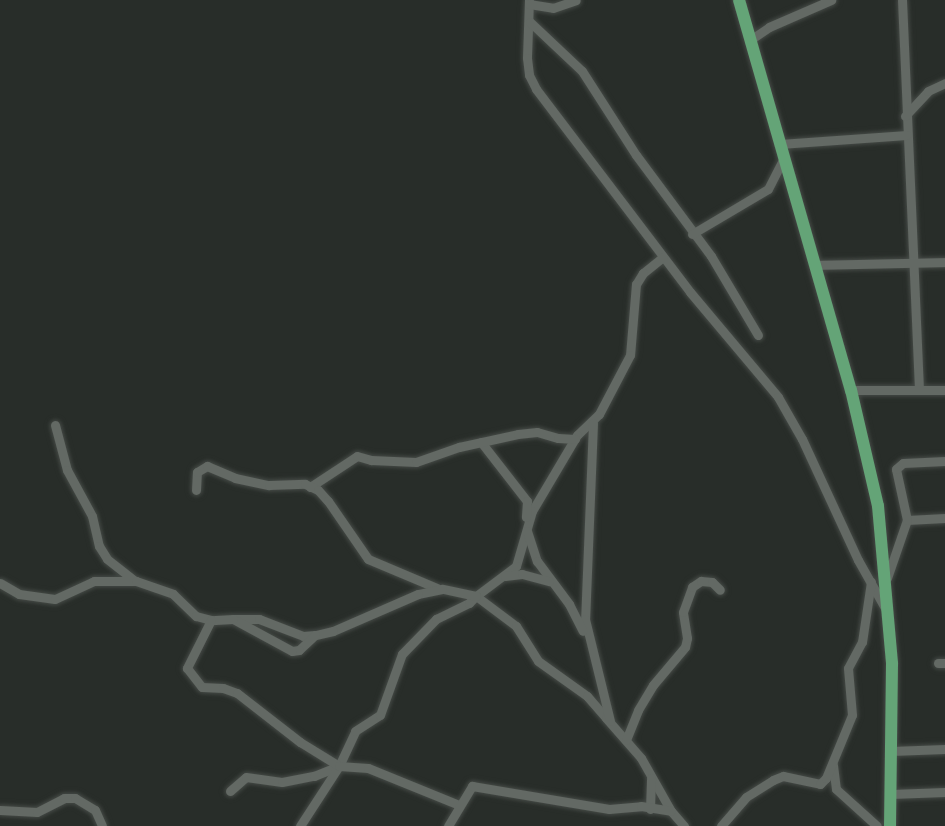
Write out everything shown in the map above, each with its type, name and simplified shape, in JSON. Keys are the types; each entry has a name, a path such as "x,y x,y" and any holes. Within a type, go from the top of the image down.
{"main road":[{"path":"739,0 851,390 878,506 890,615 890,826"}],"street":[{"path":"576,0 553,8 529,2 527,58 529,75 536,89 663,257 778,397 802,439 871,582 890,615"},
{"path":"750,40 794,15 831,0"},
{"path":"902,0 919,390"},
{"path":"530,22 582,71 692,234 710,256 758,335"},
{"path":"905,116 928,91 945,83"},
{"path":"692,234 768,189 782,150 907,135"},
{"path":"589,641 569,604 537,561 526,528 544,488 575,439 593,423 630,355 636,284 643,273 663,257"},
{"path":"816,265 945,262"},
{"path":"851,390 945,390"},
{"path":"593,423 584,619 611,723"},
{"path":"55,425 66,470 92,516 99,546 107,559 136,580 173,594 196,616 211,620 259,619 303,636 315,635 333,631 414,595 442,589"},
{"path":"310,487 357,456 379,461 416,462 481,442 537,432 558,439 575,439"},
{"path":"300,826 338,766 355,732 380,715 402,654 436,618 469,603 516,566 523,550 527,501 481,442"},
{"path":"886,580 907,520 896,469 903,463 945,461"},
{"path":"196,490 197,472 207,466 235,478 269,485 304,484 318,490 340,515 368,559 442,589 476,596 516,626 538,661 587,696 626,740 671,811 684,826"},
{"path":"907,520 945,518"},
{"path":"503,576 522,573 552,583"},
{"path":"0,583 19,594 55,599 94,581 136,580"},
{"path":"626,740 638,710 653,685 685,647 687,638 683,612 692,587 701,581 712,582 720,590"},
{"path":"721,826 746,797 773,780 783,776 820,784 832,765 852,715 848,668 862,642 871,582"},
{"path":"233,619 292,652 299,650 315,635"},
{"path":"211,620 189,662 188,673 194,681 208,689 223,688 237,693 300,742 338,766"},
{"path":"891,751 945,749"},
{"path":"832,765 836,789 877,826"},
{"path":"230,791 246,777 282,782 314,776 338,766 368,768 459,805"},
{"path":"650,809 651,776"},
{"path":"447,826 472,786 609,809 641,806 671,811"},
{"path":"891,794 945,792"},
{"path":"0,810 37,811 64,798 75,798 95,810 102,826"}]}
